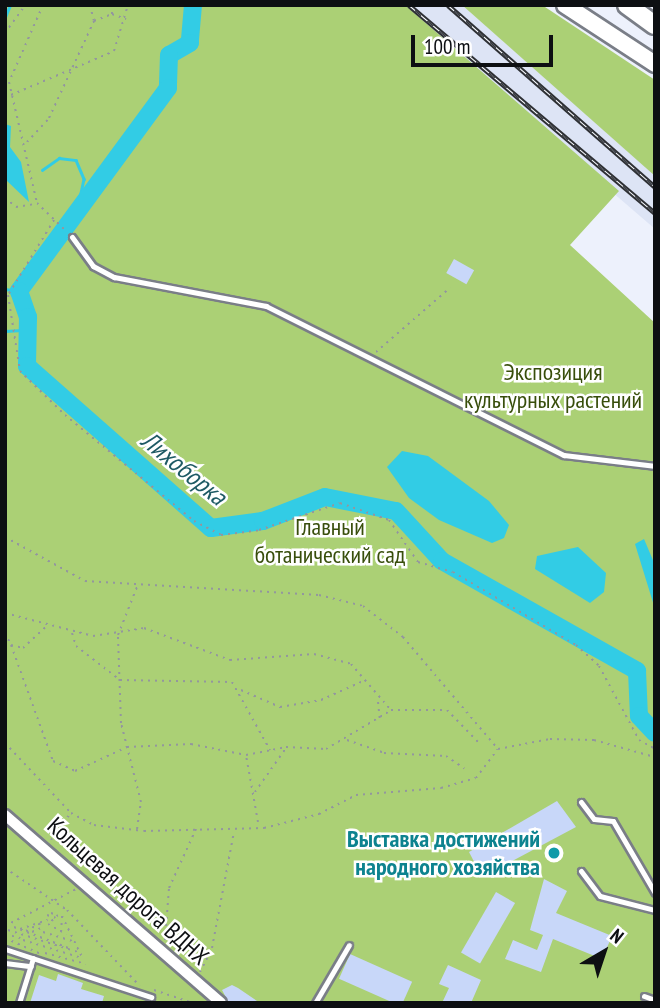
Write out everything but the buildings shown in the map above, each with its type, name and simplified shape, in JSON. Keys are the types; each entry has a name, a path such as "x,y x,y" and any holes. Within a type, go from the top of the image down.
{"main road":[{"path":"565,5 655,64"},
{"path":"627,5 655,25"}],"street":[{"name":"Кольцевая дорога ВДНХ","path":"5,815 89,882 221,1003"}],"lane":[{"path":"72,237 93,266 114,276 266,306 564,455 655,466"},
{"path":"581,802 594,819 613,821 655,893"},
{"path":"580,872 600,896 655,910"},
{"path":"315,1003 349,945"},
{"path":"5,949 151,996"},
{"path":"19,1003 33,958"},
{"path":"5,963 31,966"},
{"path":"645,996 655,1000"}],"path":[{"path":"5,33 25,5"},
{"path":"5,84 9,82 43,5"},
{"path":"27,143 49,118 94,21 90,5"},
{"path":"11,95 75,62 114,51 128,19 128,5"},
{"path":"111,6 112,14"},
{"path":"94,21 112,14 128,19"},
{"path":"5,25 9,29"},
{"path":"5,77 9,82 27,143 37,203 72,237"},
{"path":"5,198 26,209 37,203"},
{"path":"54,220 8,295 20,371 65,415 194,521 221,535 259,530 302,511 340,503 389,520 418,562 462,577 576,645 599,667 639,740 655,749"},
{"path":"372,358 385,338 450,288"},
{"path":"5,537 85,581 319,595 363,606 403,637 498,749"},
{"path":"137,830 141,802 127,747 118,635 138,586"},
{"path":"5,613 72,632 118,635 144,628 204,656 230,660 314,654 351,664 378,701 391,710"},
{"path":"11,645 23,648 47,626"},
{"path":"72,632 76,646 120,680 232,682 240,689 280,707 321,700 364,681"},
{"path":"5,633 52,761 75,771 127,747 191,744 246,755 286,747 326,749 380,720 391,710 437,706 479,743"},
{"path":"232,682 233,676"},
{"path":"240,689 270,750"},
{"path":"378,701 380,720"},
{"path":"346,740 384,754 446,756 464,768"},
{"path":"5,743 71,813 94,825 137,830 235,831 319,814 356,795 442,788 476,778 498,749 594,740 655,757"},
{"path":"254,793 286,747"},
{"path":"246,755 258,822"},
{"path":"51,839 71,813"},
{"path":"165,941 169,888 196,829"},
{"path":"200,973 212,948 235,831"},
{"path":"5,868 53,903 136,976 143,994"},
{"path":"5,926 89,882"},
{"path":"51,913 56,919"},
{"path":"47,915 56,919"},
{"path":"5,934 83,958 62,916 61,932"},
{"path":"56,919 48,924 66,934"},
{"path":"19,929 48,920"},
{"path":"38,929 40,923"},
{"path":"25,931 40,923"},
{"path":"13,927 61,942 70,950"},
{"path":"31,933 43,927"},
{"path":"8,930 81,953"},
{"path":"55,936 57,931"},
{"path":"43,932 75,942"},
{"path":"22,944 25,935"},
{"path":"5,938 43,955 68,958 86,964"},
{"path":"60,946 61,942"},
{"path":"68,958 69,954"},
{"path":"143,994 145,987 193,1003"}],"shaded area":[{"path":"395,5 462,5 655,175 655,229"}],"green space":[{"name":"Главный ботанический сад","path":"5,5 405,5 619,191 570,245 655,323 655,1003 5,1003"},
{"path":"462,5 542,5 655,80 655,176"}],"water":[{"path":"5,124 11,126 10,147 21,162 29,202 5,179"},
{"path":"402,451 428,456 489,501 509,525 504,538 492,543 439,520 409,498 387,467"},
{"path":"644,539 655,565 655,609 635,544"},
{"path":"578,547 606,573 604,592 590,603 535,569 537,556"}],"waterway":[{"path":"5,17 10,5"},
{"name":"Лихоборка","path":"193,5 190,43 169,55 168,88 19,291 28,317 27,366 211,528 263,521 325,497 396,511 442,561 637,671 639,716 655,733"},
{"path":"42,170 59,158 76,160 84,179 78,207"},
{"path":"5,289 19,291"},
{"path":"5,331 27,330"}],"railway":[{"path":"409,5 655,213"},
{"path":"448,5 655,187"}],"place":[{"name":"Выставка достижений народного хозяйства","path":"554,853"}],"park label":[{"name":"Экспозиция культурных растений","path":"553,386"}]}
